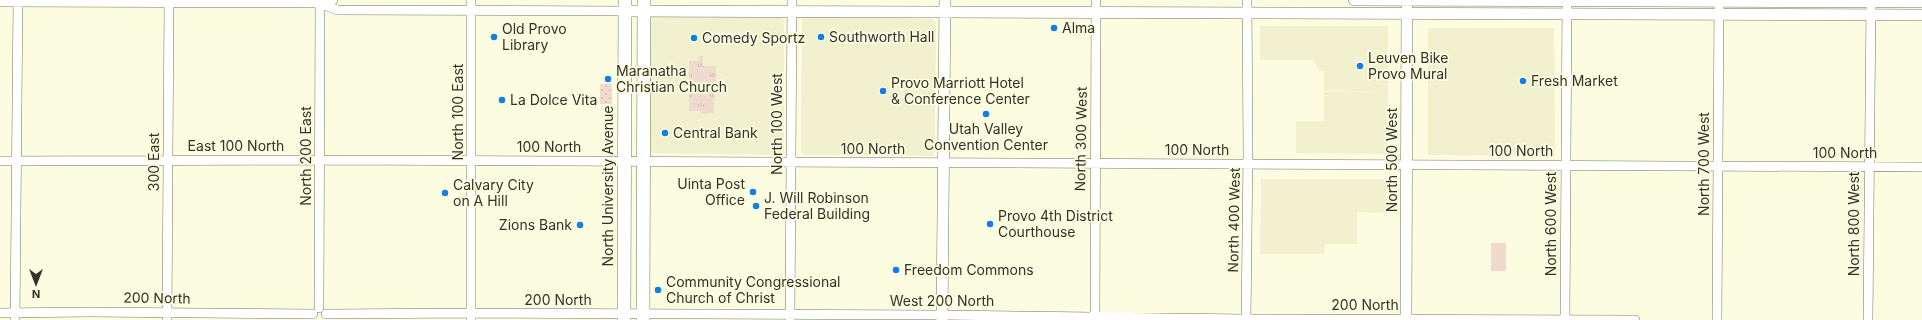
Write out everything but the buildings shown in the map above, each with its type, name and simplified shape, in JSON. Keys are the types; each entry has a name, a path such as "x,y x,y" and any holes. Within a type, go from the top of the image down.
{"highway":[{"name":"North University Avenue","path":"624,317 625,5"},
{"path":"643,317 644,5"}],"main road":[{"path":"942,317 944,0"},
{"path":"1354,0 1407,0 1567,6 1871,6 1922,2"},
{"name":"North 500 West","path":"1406,320 1407,0"},
{"path":"625,5 792,11 944,12 1096,6 1247,14 1407,14 1567,6"},
{"path":"1871,6 1922,15"}],"street":[{"path":"0,2 333,0"},
{"name":"North 100 East","path":"471,0 473,161 471,316"},
{"name":"North 100 West","path":"790,317 792,0"},
{"name":"North 400 West","path":"1246,320 1248,164 1247,0"},
{"path":"16,316 16,72 18,1"},
{"path":"320,1 337,10 471,10 625,5"},
{"name":"North 200 East","path":"319,315 320,1"},
{"name":"300 East","path":"167,316 169,2"},
{"name":"North 300 West","path":"1095,319 1094,163 1096,6"},
{"name":"North 600 West","path":"1565,320 1567,6"},
{"name":"North 700 West","path":"1717,320 1719,6"},
{"name":"North 800 West","path":"1868,320 1868,168 1871,6"},
{"name":"East 100 North","path":"0,161 473,161"},
{"name":"100 North","path":"473,161 1406,164 1868,168 1922,167"},
{"name":"200 North","path":"0,313 16,316 319,315 790,317"},
{"name":"West 200 North","path":"790,317 1095,319"},
{"name":"200 North","path":"1095,319 1635,320"}],"shaded area":[{"path":"646,13 779,15 784,20 784,152 781,155 651,153 648,150"},
{"path":"806,15 931,19 936,22 935,152 932,156 804,155 801,152 802,18"},
{"path":"1260,26 1388,26 1388,92 1324,91 1324,71 1319,71 1313,60 1260,60"},
{"path":"1428,28 1554,28 1555,156 1428,155"},
{"path":"1324,92 1388,92 1387,154 1296,153 1296,121 1324,121"},
{"path":"1261,179 1387,179 1387,213 1357,212 1357,244 1325,244 1324,254 1260,254"}],"green space":[{"path":"699,56 703,56 703,66 716,66 714,113 702,114 701,111 689,111 689,61 699,61"},
{"path":"600,84 612,84 612,104 600,104"},
{"path":"1491,243 1506,243 1506,271 1491,271"}],"place":[{"name":"Alma","path":"1054,28"},
{"name":"Old Provo Library","path":"494,37"},
{"name":"Southworth Hall","path":"821,37"},
{"name":"Comedy Sportz","path":"694,38"},
{"name":"Leuven Bike Provo Mural","path":"1360,66"},
{"name":"Maranatha Christian Church","path":"608,79"},
{"name":"Fresh Market","path":"1523,81"},
{"name":"Provo Marriott Hotel & Conference Center","path":"883,91"},
{"name":"La Dolce Vita","path":"502,100"},
{"name":"Utah Valley Convention Center","path":"986,114"},
{"name":"Central Bank","path":"665,133"},
{"name":"Uinta Post Office","path":"753,192"},
{"name":"Calvary City on A Hill","path":"445,193"},
{"name":"J. Will Robinson Federal Building","path":"756,206"},
{"name":"Provo 4th District Courthouse","path":"990,224"},
{"name":"Zions Bank","path":"580,225"},
{"name":"Freedom Commons","path":"896,270"},
{"name":"Community Congressional Church of Christ","path":"658,290"}]}
